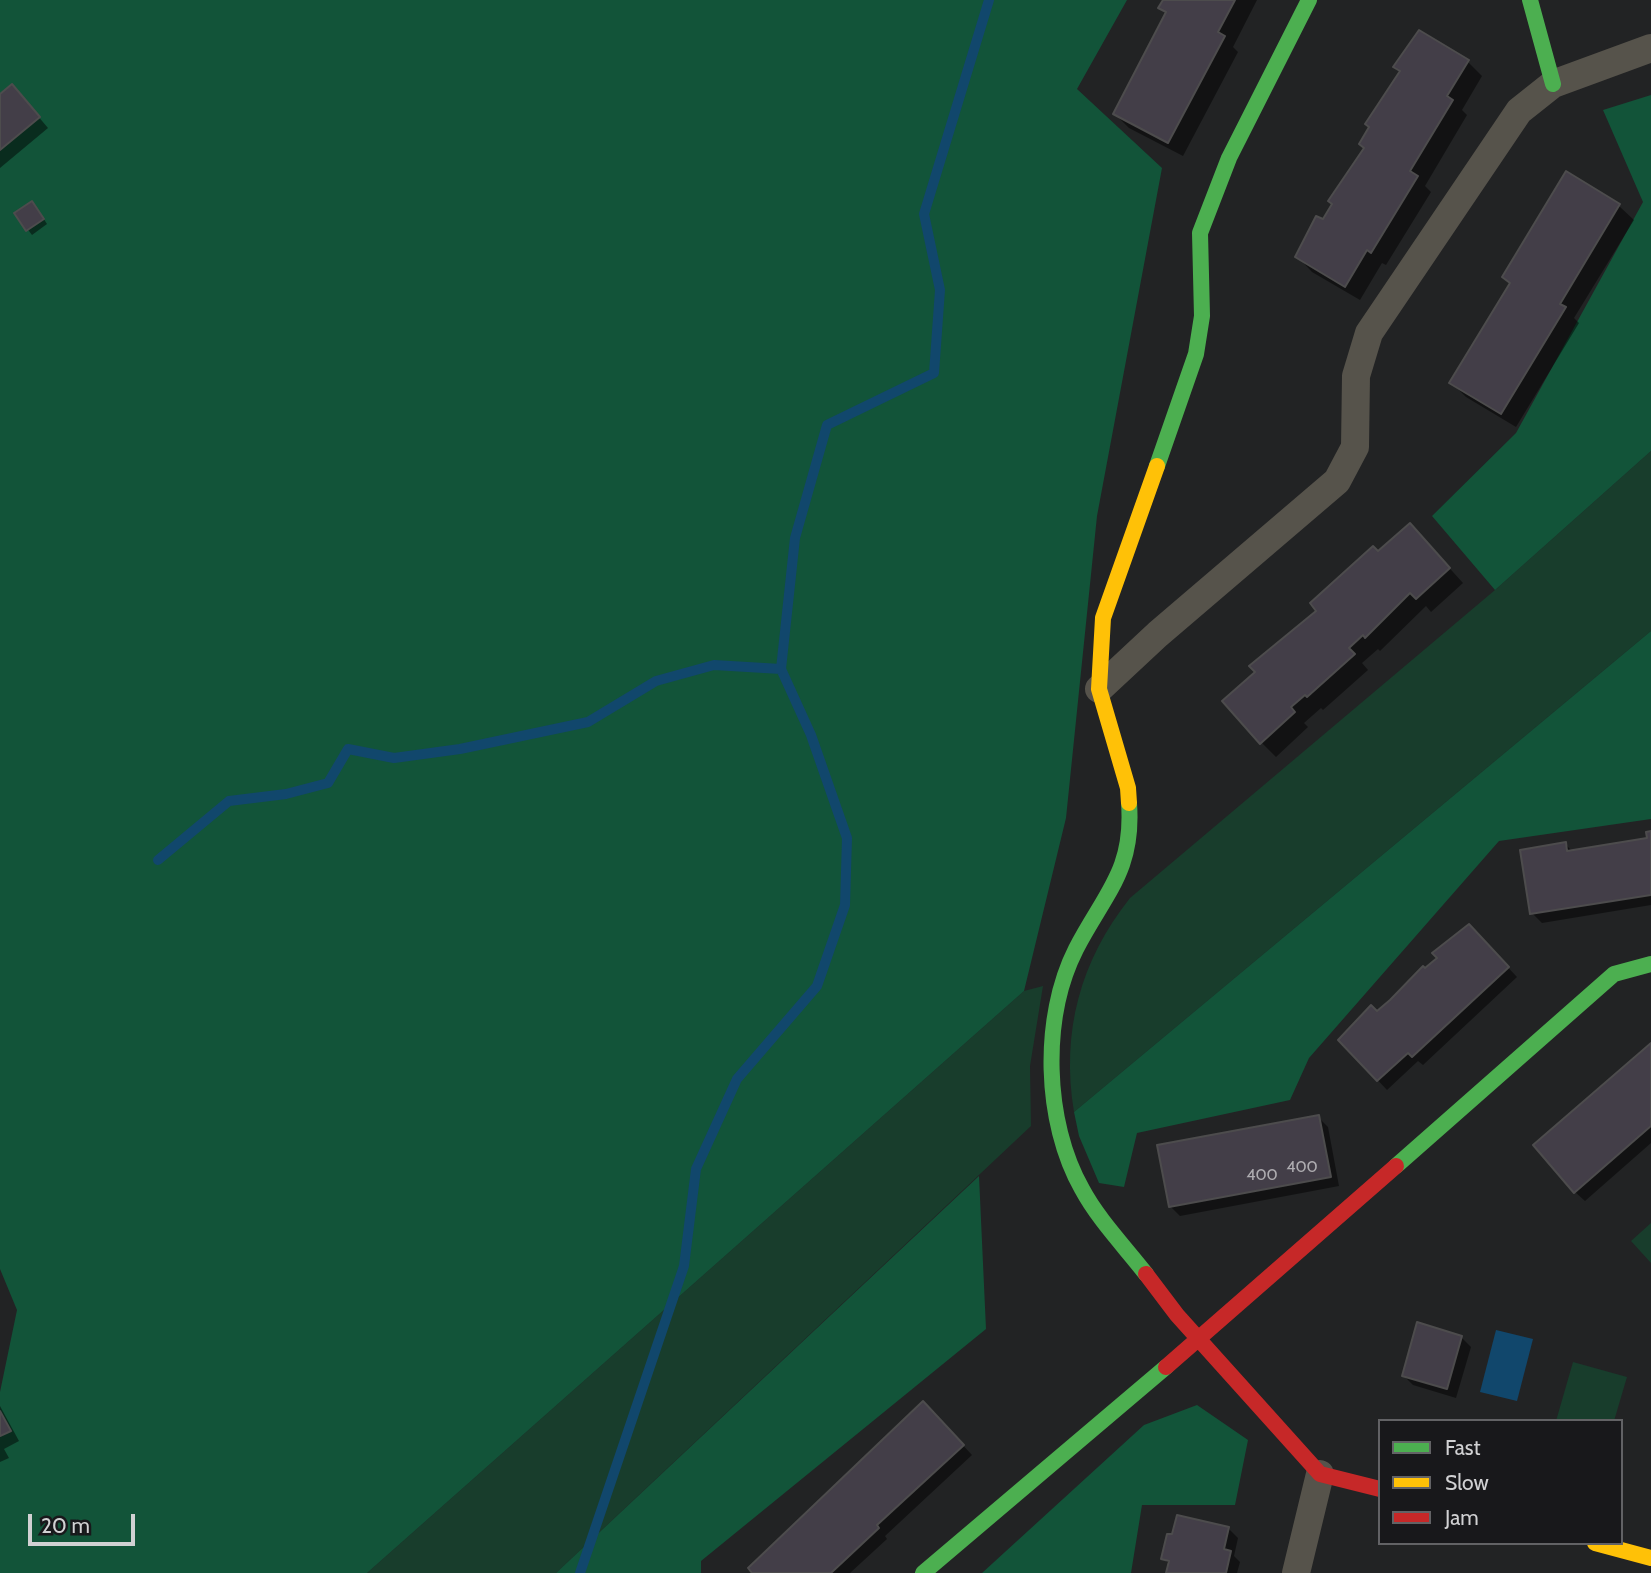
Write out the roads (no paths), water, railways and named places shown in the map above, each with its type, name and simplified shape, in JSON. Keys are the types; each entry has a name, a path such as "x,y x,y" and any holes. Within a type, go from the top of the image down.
{"street":[{"path":"1309,0 1229,159 1200,233 1202,316 1196,355 1104,618 1099,690 1128,788 1131,828 1122,871 1075,951 1058,1001 1050,1044 1055,1100 1067,1160 1083,1192 1177,1315 1320,1474 1378,1488"},
{"path":"1530,0 1552,84"},
{"path":"1099,690 1158,634 1337,481 1355,447 1356,376 1369,333 1519,111 1552,84 1651,48"},
{"path":"923,1573 1200,1338 1614,974 1651,964"},
{"path":"1296,1573 1320,1474"},
{"path":"1602,1545 1651,1558"}],"water":[{"path":"1496,1330 1533,1339 1517,1401 1480,1392"}],"waterway":[{"path":"580,1573 684,1266 696,1169 737,1079 817,986 845,905 847,838 811,735 781,669 795,538 827,425 934,373 940,290 924,214 989,0"},
{"path":"158,860 229,801 286,794 328,783 348,749 394,758 460,749 588,722 656,681 714,665 781,669"}]}
